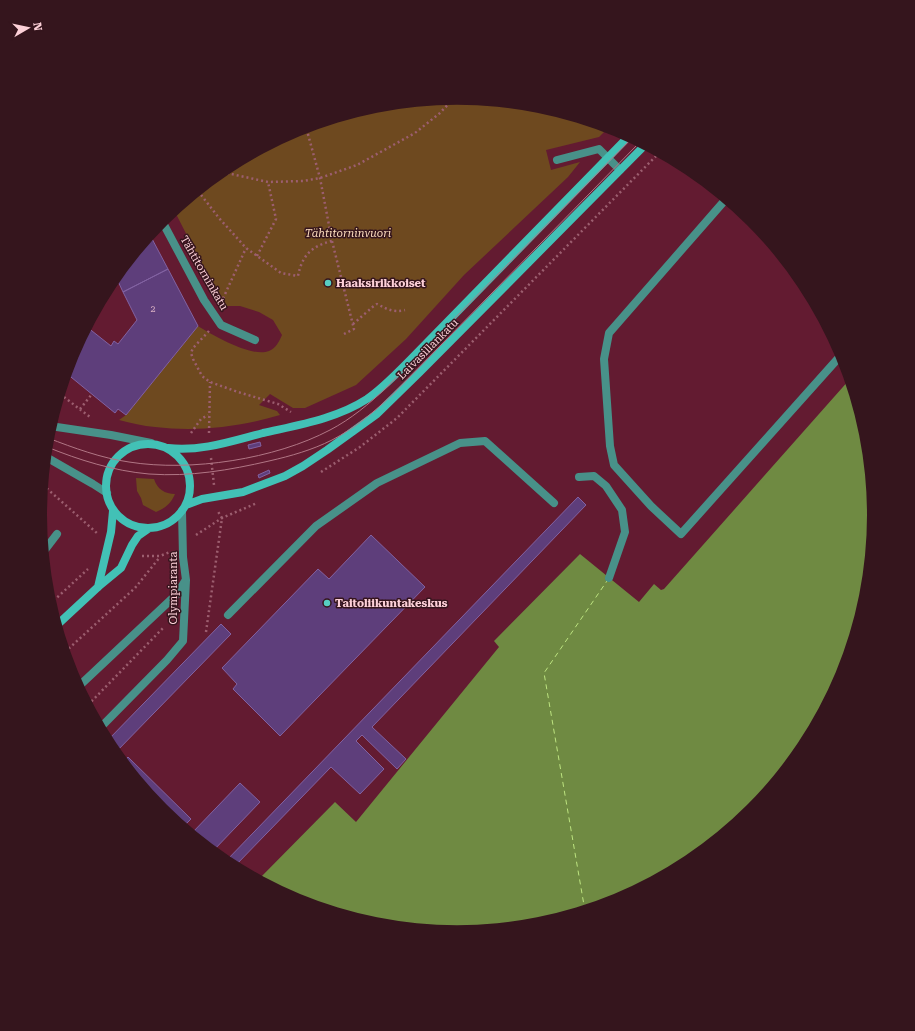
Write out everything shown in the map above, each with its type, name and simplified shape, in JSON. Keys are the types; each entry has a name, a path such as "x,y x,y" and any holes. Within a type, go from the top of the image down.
{"main road":[{"name":"Laivasillankatu","path":"113,511 107,493 108,475 115,459 128,449 151,443 180,450 210,446 307,423 348,409 367,399 405,365 625,140"},
{"name":"Laivasillankatu","path":"148,529 163,526 170,522 184,508 198,501 243,492 285,476 321,454 377,414 411,382 642,148"},
{"name":"Laivasillankatu","path":"168,448 180,458 188,474 190,491 184,508"},
{"path":"113,511 119,518 131,525 148,529"},
{"path":"98,587 111,532 113,511"},
{"path":"61,621 121,568 138,536 148,529"}],"street":[{"path":"557,160 599,149 620,170"},
{"path":"723,203 609,333 604,358 610,446 614,465 651,506 681,534 837,359"},
{"name":"Tähtitorninkatu","path":"165,227 204,300 221,325 255,340"},
{"name":"Laivasillankatu","path":"57,427 151,443"},
{"path":"228,615 316,526 377,483 460,443 485,441 554,503"},
{"path":"51,460 107,493"},
{"path":"579,477 594,476 606,486 622,510 625,532 609,578"},
{"name":"Olympiaranta","path":"104,724 167,660 183,641 186,580 183,557 184,508"},
{"path":"48,546 58,534"},
{"path":"82,683 177,594 186,580"}],"path":[{"path":"230,174 268,182 303,181 320,178 357,165 414,133 440,113 447,105"},
{"path":"308,133 320,178 332,241 354,329 344,334"},
{"path":"257,256 276,219 268,182"},
{"path":"201,195 219,218 246,248 281,272 298,276 306,255 321,244 332,241"},
{"path":"222,299 246,248"},
{"path":"353,324 377,304 389,310 398,312 405,310"},
{"path":"209,331 193,348 191,353 192,359 202,376 210,382 278,404 294,415"},
{"path":"206,632 222,518 218,510 210,446 208,414 210,382"},
{"path":"80,409 92,394"},
{"path":"65,398 93,420"},
{"path":"191,433 201,419 208,414"},
{"path":"95,532 95,540"},
{"path":"69,648 135,588 160,556"},
{"path":"56,599 89,567"},
{"path":"91,701 166,625"}],"green space":[{"name":"Tähtitorninvuori","path":"458,105 484,106 538,113 564,119 604,132 599,137 546,150 551,170 580,162 568,177 464,275 406,339 356,385 305,408 293,408 270,394 259,405 277,411 280,415 250,423 202,429 187,429 146,426 119,420 126,415 198,326 243,349 262,352 269,351 274,348 282,335 273,320 259,312 240,306 223,306 177,216 229,174 276,147 300,136 351,119 377,113 431,106"},
{"path":"136,478 154,479 157,486 162,490 175,494 172,500 163,509 156,512 143,505 137,491"}],"shaded area":[{"path":"846,384 860,435 867,489 868,516 864,569 854,622 837,673 826,697 799,744 766,786 748,806 728,824 686,857 639,884 615,895 564,912 511,922 458,926 431,925 377,918 351,912 300,895 262,876 335,802 356,822 499,647 494,641 580,554 639,602 654,584 661,590 664,589"}],"building":[{"path":"153,241 168,269 123,292 119,283"},
{"path":"168,269 198,326 126,415 118,409 115,413 71,377 78,358 91,330 111,346 114,341 118,344 137,320 123,292"},
{"path":"260,442 261,446 249,449 248,445"},
{"path":"269,470 270,473 259,478 258,475"},
{"path":"578,497 586,505 372,727 406,759 397,769 362,735 356,741 384,769 360,794 331,767 238,863 230,857"},
{"path":"371,535 425,587 280,736 233,689 237,684 222,668 318,569 329,579"},
{"path":"221,624 231,634 119,748 111,736"},
{"path":"128,757 191,819 186,824 167,806 127,758"},
{"path":"240,783 260,802 216,847 195,830"}],"ferry route":[{"path":"584,906 544,673 607,581"}],"tram line":[{"path":"54,440 108,458 153,465 179,465 232,461 259,456 284,449 330,430 360,411 386,388 628,142"},
{"path":"53,449 110,468 136,473 164,475 195,474 225,470 269,461 317,447 332,440 364,419 392,395 636,146"}],"place":[{"name":"Haaksirikkoiset","path":"328,283"},
{"name":"Taitoliikuntakeskus","path":"327,603"}]}
